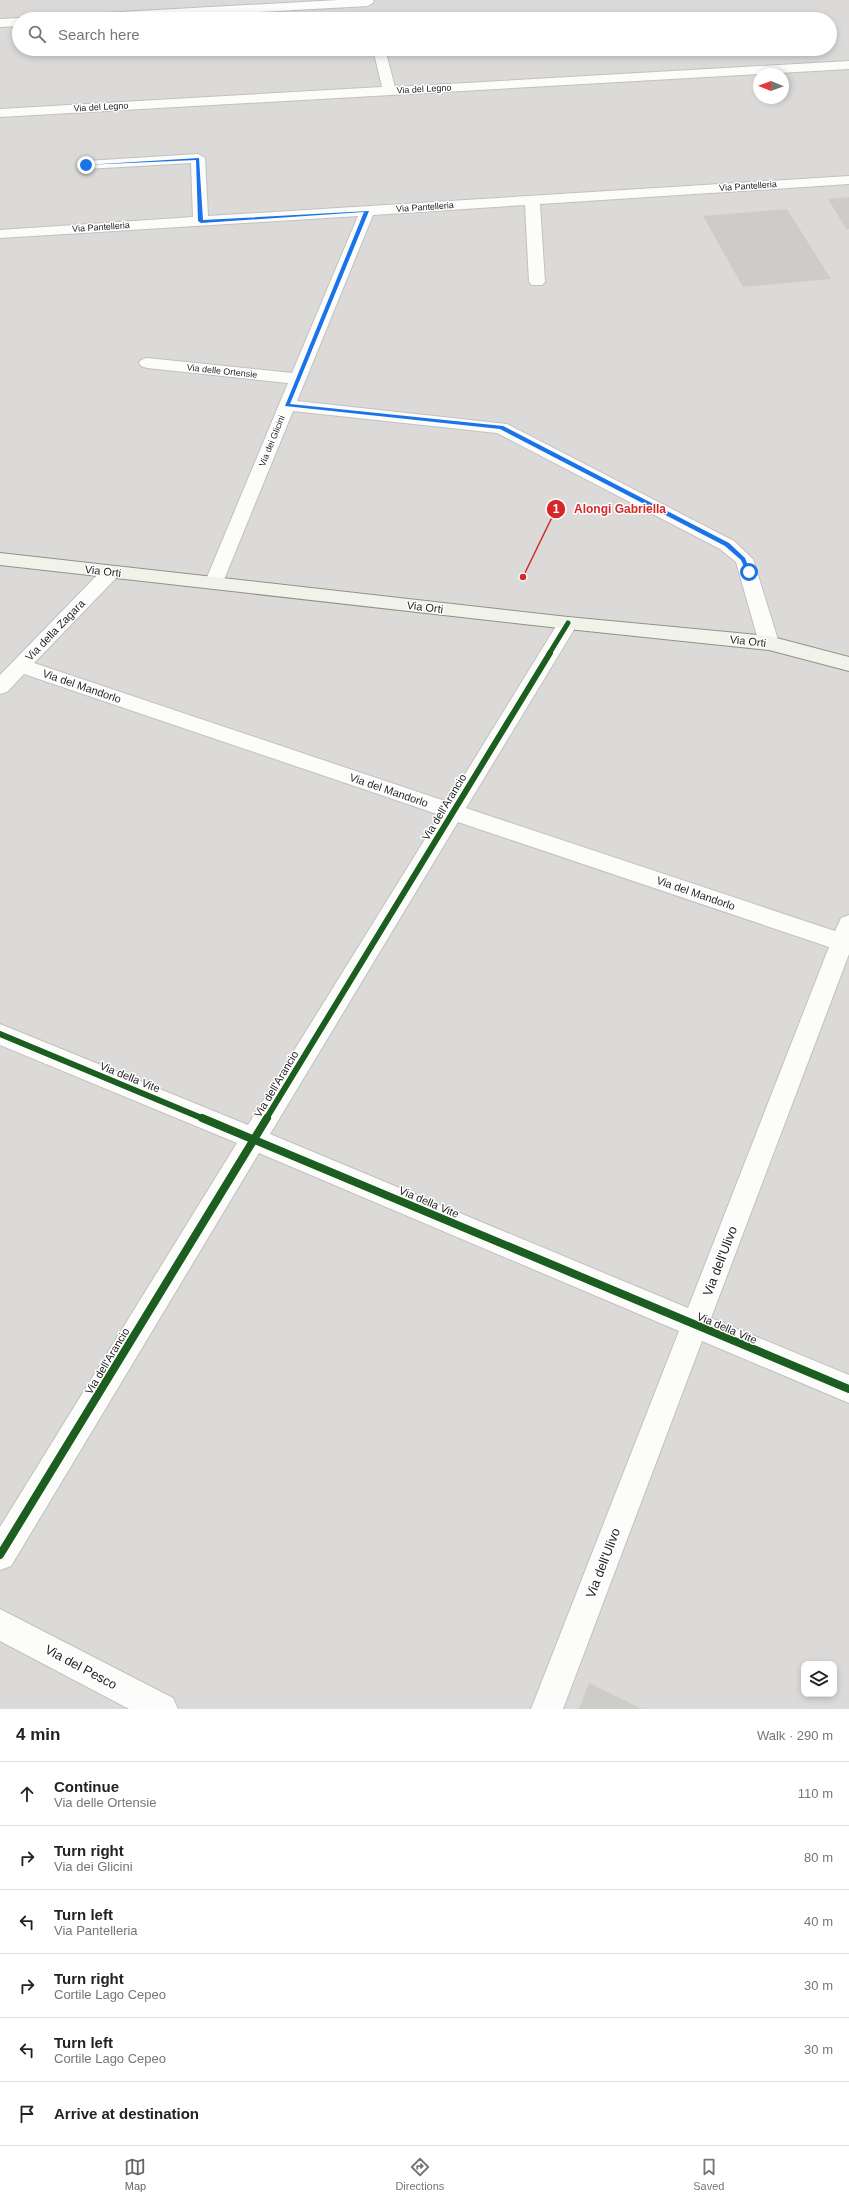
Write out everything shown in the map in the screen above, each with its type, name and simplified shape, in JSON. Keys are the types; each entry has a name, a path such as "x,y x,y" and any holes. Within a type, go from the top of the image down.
{"street":[{"path":"218,12 368,5"},
{"path":"0,23 12,22"},
{"path":"381,56 389,91"},
{"name":"Via del Legno","path":"0,113 849,64"},
{"path":"86,165 198,158 201,221"},
{"name":"Via Pantelleria","path":"0,234 849,180"},
{"path":"532,200 536,282"},
{"name":"Via dei Glicini","path":"214,582 367,211"},
{"name":"Via delle Ortensie","path":"147,363 298,379"},
{"path":"287,405 501,428 727,545 744,559 769,643"},
{"name":"Via Orti","path":"0,559 568,623 769,643 849,664"},
{"name":"Via della Zagara","path":"0,687 111,572"},
{"name":"Via dell'Arancio","path":"0,1556 568,623"},
{"name":"Via del Mandorlo","path":"21,666 453,811 847,937"},
{"name":"Via dell'Ulivo","path":"547,1709 847,937"},
{"name":"Via della Vite","path":"0,1034 849,1389"},
{"name":"Via del Pesco","path":"0,1624 162,1709"}],"shaded area":[{"path":"0,0 849,0 849,1709 0,1709"}],"building":[{"path":"849,197 849,229 846,229 828,199"},
{"path":"787,209 831,279 743,287 703,216"},
{"path":"589,1683 642,1709 579,1709"}],"cycle path":[{"path":"0,1555 568,623"},
{"path":"0,1034 849,1389"}],"place":[{"name":"Alongi Gabriella","path":"523,577"}],"route":[{"path":"86,165 198,158 201,221 367,211 287,405 501,428 727,545 744,559 749,572"}]}
